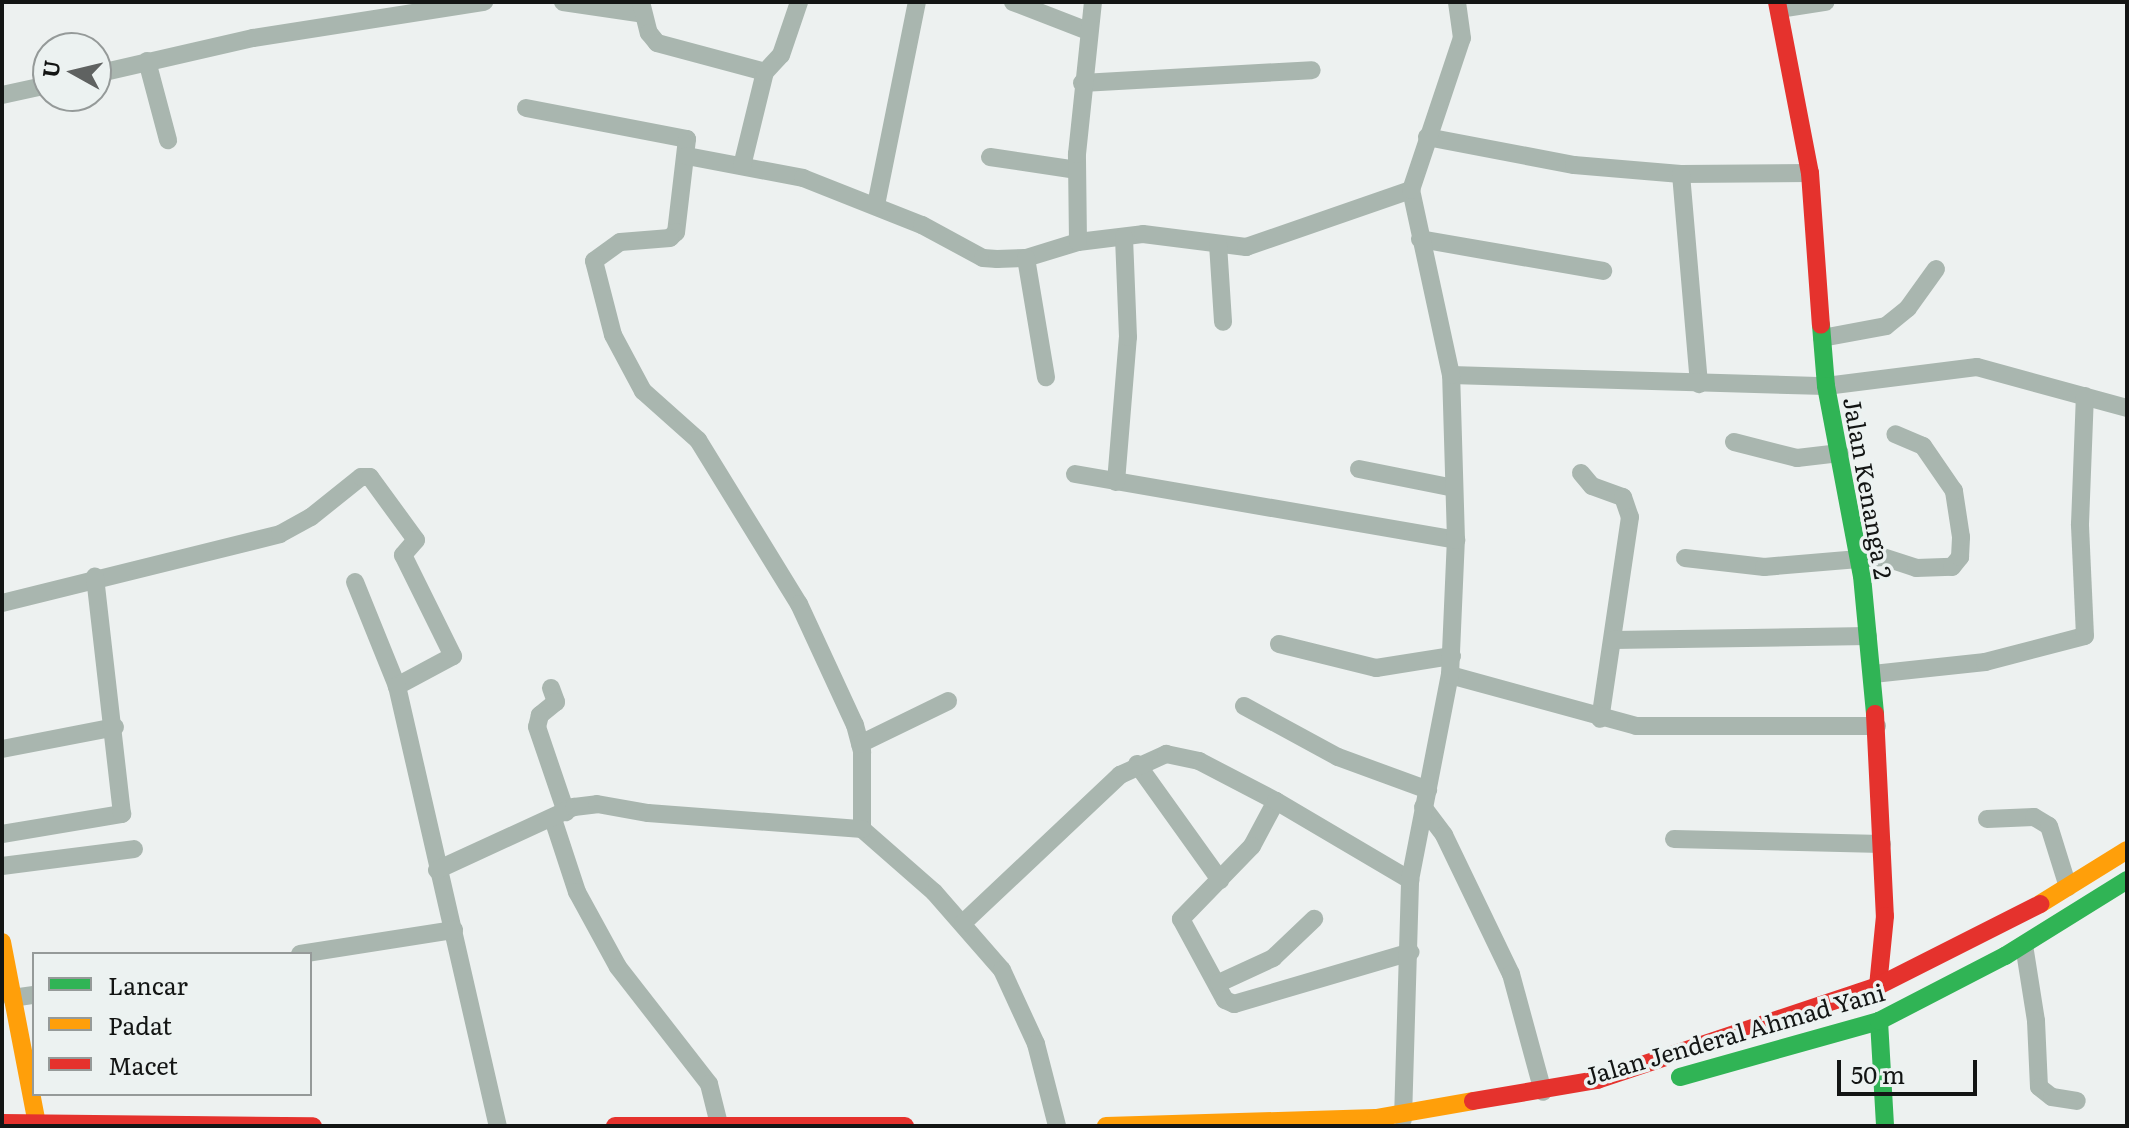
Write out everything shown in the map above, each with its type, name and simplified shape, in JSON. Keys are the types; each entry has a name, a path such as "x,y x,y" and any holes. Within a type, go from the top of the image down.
{"main road":[{"name":"Jalan Kenanga 2","path":"1778,6 1810,173 1826,386 1859,558 1873,674 1885,916 1878,986 1885,1126"},
{"name":"Jalan Jenderal Ahmad Yani","path":"1106,1126 1404,1120 1543,1092 1676,1057 1878,986 2005,925 2127,850"},
{"name":"Jalan Jenderal Ahmad Yani","path":"1660,1082 1879,1021 2024,945 2127,880"},
{"path":"2,942 37,1125"},
{"name":"Jalan Jenderal Ahmad Yani","path":"1533,1113 1635,1089"},
{"path":"2,1123 313,1126"},
{"path":"615,1126 905,1126"}],"street":[{"path":"112,70 268,35 484,2"},
{"path":"563,2 642,8 657,43 765,72"},
{"path":"742,166 765,72 781,55 799,2"},
{"path":"876,205 917,2"},
{"path":"1013,2 1088,31"},
{"path":"1078,242 1077,170 1082,83 1093,2"},
{"path":"1404,1120 1411,952 1410,880 1451,666 1456,540 1451,375 1442,316 1420,239 1411,190 1462,38 1457,2"},
{"path":"1778,6 1825,2"},
{"path":"147,61 168,140"},
{"path":"1082,83 1312,70"},
{"path":"2,95 32,88"},
{"path":"526,108 682,135 689,143 676,232 670,238 620,242 594,261 603,305 643,391 698,440 799,604 860,744 862,829"},
{"path":"1427,137 1574,165 1681,174 1810,173"},
{"path":"687,156 803,178 876,205 983,258 1026,258 1078,242 1160,234 1218,244 1260,244 1411,190"},
{"path":"990,157 1077,170"},
{"path":"1681,174 1699,384"},
{"path":"1116,482 1128,337 1124,237"},
{"path":"1420,239 1603,271"},
{"path":"1218,244 1223,322"},
{"path":"1026,258 1046,377"},
{"path":"1822,338 1886,326 1908,308 1936,269"},
{"path":"1451,375 1826,386 1977,367 2127,408"},
{"path":"1873,674 1985,662 2085,636 2080,524 2085,396"},
{"path":"1685,558 1764,567 1883,557 1931,570 1952,567 1960,557 1954,491 1939,462 1923,446 1895,434"},
{"path":"1734,442 1797,458 1840,453"},
{"path":"1359,469 1454,488"},
{"path":"1581,473 1592,486 1628,502 1613,640 1600,719"},
{"path":"1075,474 1456,540"},
{"path":"2,603 95,577 280,534 361,477 370,477 416,540 403,555 453,656 395,679"},
{"path":"2,834 122,814 115,727 95,577"},
{"path":"355,582 395,679 498,1126"},
{"path":"1613,640 1868,636"},
{"path":"1279,644 1376,668 1451,666 1600,719 1684,729 1877,726"},
{"path":"551,688 556,702 540,715 537,727 584,905 618,967 709,1084 719,1124"},
{"path":"860,744 948,701"},
{"path":"1244,706 1338,757 1426,799 1511,974 1543,1092"},
{"path":"2,749 115,727"},
{"path":"963,923 1137,764 1166,754 1183,756 1276,801 1410,880"},
{"path":"1137,764 1220,880"},
{"path":"1276,801 1257,839 1180,923 1219,983 1225,1000 1234,1004 1411,952"},
{"path":"437,870 559,816 597,804 648,813 862,829 963,923 1002,970 1025,1012 1057,1126"},
{"path":"1987,819 2034,817 2049,826 2068,887"},
{"path":"1674,839 1882,844"},
{"path":"2,866 134,849"},
{"path":"1219,983 1273,958 1314,919"},
{"path":"312,952 454,930"},
{"path":"2024,945 2036,1021 2039,1087 2052,1097 2077,1101"},
{"path":"12,998 32,995"}],"traffic: fast":[{"path":"1821,325 1826,386 1862,576 1875,714"},
{"path":"1680,1077 1879,1021 2005,956 2127,880"},
{"path":"1879,1021 1885,1126"}],"traffic: slow":[{"path":"2040,904 2127,850"},
{"path":"2,942 37,1123"},
{"path":"1106,1126 1376,1118 1473,1101"}],"traffic: jam":[{"path":"1777,2 1810,173 1821,325"},
{"path":"1875,714 1885,916 1878,986"},
{"path":"1473,1101 1597,1080 1878,986 2040,904"},
{"path":"2,1123 313,1126"},
{"path":"615,1126 905,1126"}]}
